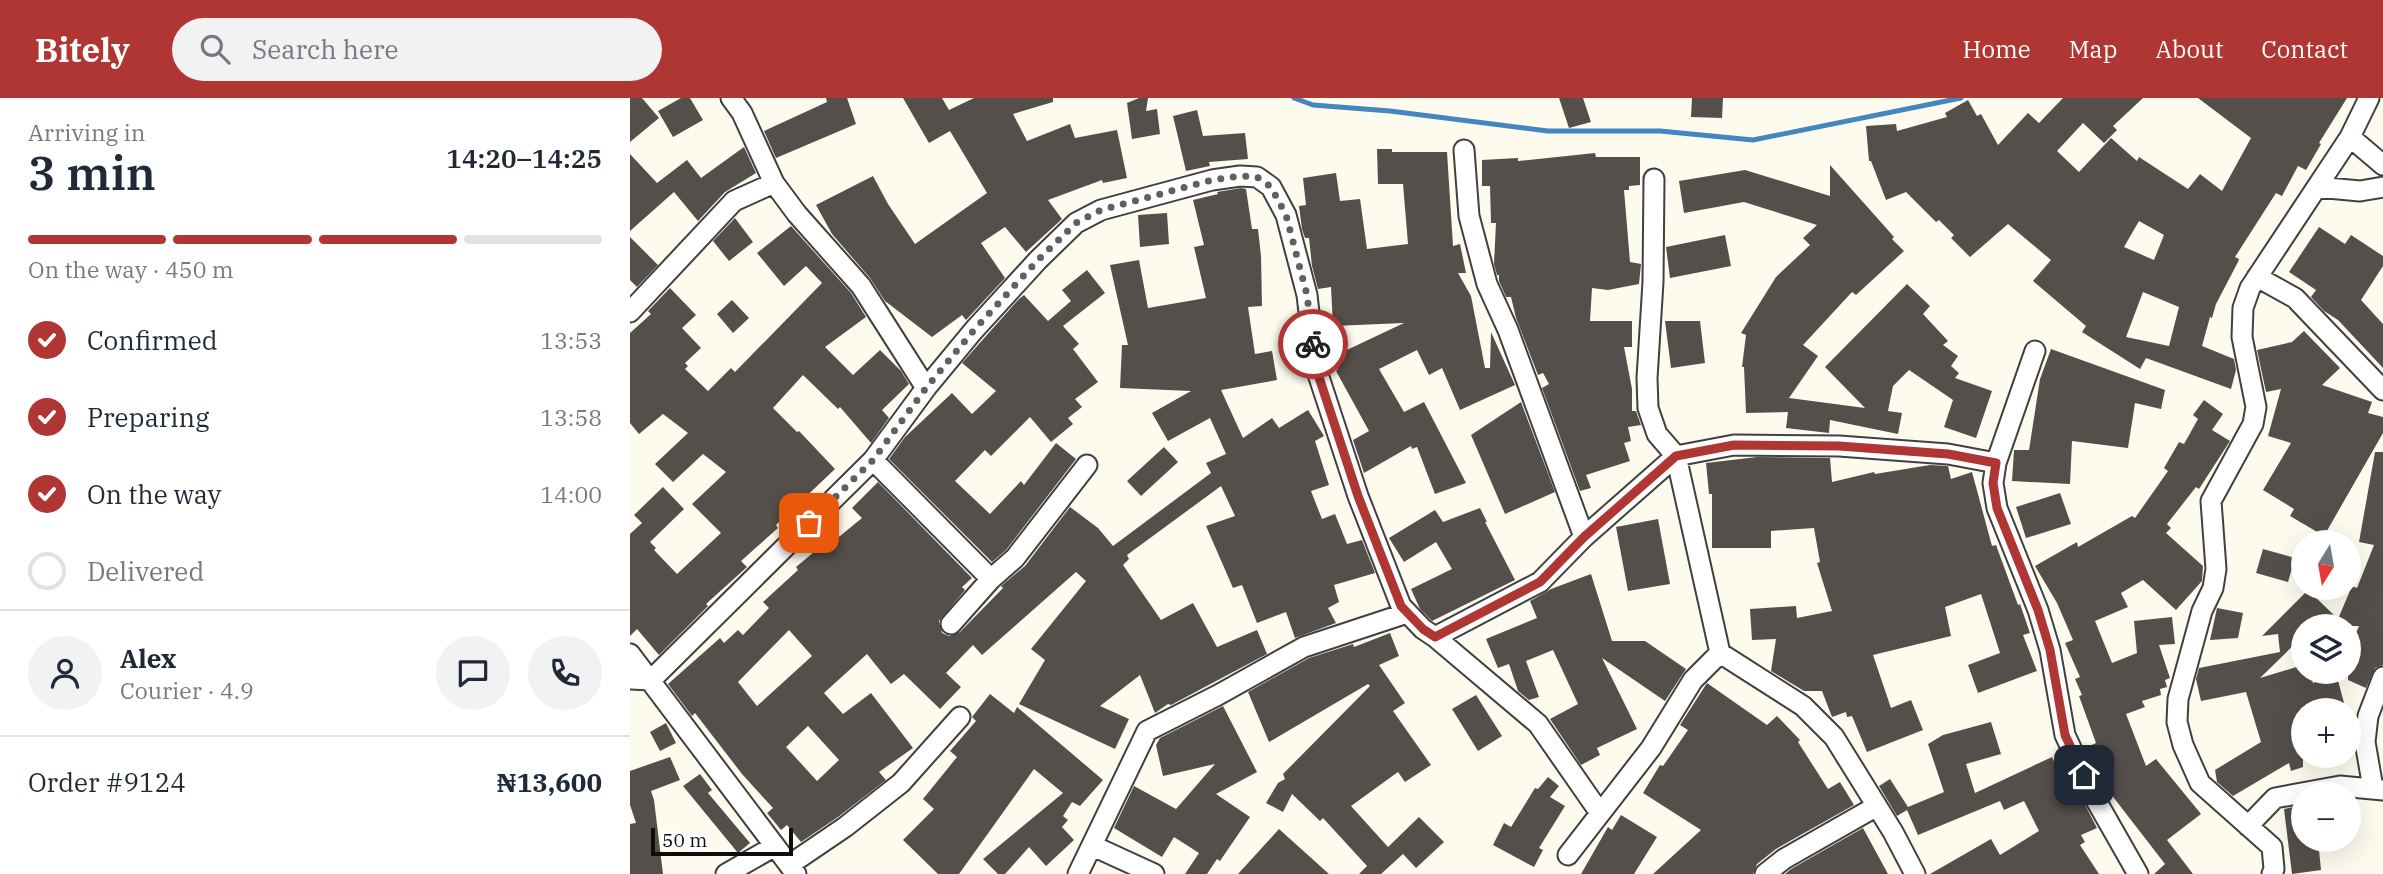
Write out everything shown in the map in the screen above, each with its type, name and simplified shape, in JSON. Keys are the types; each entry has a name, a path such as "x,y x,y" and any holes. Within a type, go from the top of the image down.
{"street":[{"path":"732,98 774,183 797,214 861,286 926,388"},
{"path":"2272,874 2272,847 2200,783 2183,745 2177,722 2178,699 2202,611 2213,588 2216,569 2211,501 2253,424 2256,407 2242,337 2243,308 2249,288 2350,137 2369,98"},
{"path":"2350,137 2383,165"},
{"path":"1464,150 1469,216 1487,284 1508,330 1584,537"},
{"path":"630,679 650,680 873,460 926,388 974,330 1076,223 1101,210 1212,180 1240,176 1257,177 1271,187 1286,215 1307,295 1315,365 1358,496 1401,606 1423,629 1538,724 1600,813"},
{"path":"1654,179 1654,282 1647,378 1648,408 1657,434 1676,456 1720,653 1802,706 1834,737 1915,874"},
{"path":"630,312 734,201 774,183"},
{"path":"2317,187 2360,191 2383,187"},
{"path":"2257,277 2295,298 2383,390"},
{"path":"2035,351 1996,463 1993,483 1997,508 2038,610 2050,650 2065,735 2093,794 2138,874"},
{"path":"1435,637 1540,582 1584,537 1676,456 1734,445 1826,446 1948,454 1996,463"},
{"path":"873,460 991,579"},
{"path":"951,624 991,579 1015,558 1087,465"},
{"path":"1078,874 1147,731 1304,647 1407,613"},
{"path":"1568,855 1651,748 1693,680 1720,653"},
{"path":"630,654 793,869 901,783 960,718"},
{"path":"2248,826 2274,798 2340,786 2378,789 2365,741 2368,716 2383,677"},
{"path":"1765,874 1784,859 1877,806"},
{"path":"726,874 775,846"},
{"path":"1093,846 1154,874"}],"building":[{"path":"630,98 642,98 659,118 630,142"},
{"path":"681,98 690,98 703,120 673,137 658,111"},
{"path":"826,98 847,98 856,124 776,158 764,131 827,102"},
{"path":"903,98 942,98 949,110 974,98 1053,98 1053,102 1013,114 1027,141 1070,124 1075,138 1117,130 1127,178 1103,183 1102,180 1048,200 1062,219 1026,252 1005,227 981,243 1005,278 966,320 962,315 932,337 885,301 870,278 832,234 816,205 873,176 915,244 987,193 950,131 929,143"},
{"path":"1148,98 1146,111 1157,109 1160,134 1132,139 1127,103"},
{"path":"1559,98 1583,98 1591,122 1569,128"},
{"path":"1692,98 1723,98 1722,118 1691,117"},
{"path":"2063,98 2143,98 2113,126 2117,130 2104,143 2083,123 2057,151 2079,172 2111,138 2137,161 2139,157 2188,189 2200,174 2222,191 2251,138 2198,98 2347,98 2306,170 2298,166 2282,196 2276,193 2235,257 2239,259 2238,262 2216,304 2212,318 2210,317 2202,346 2234,359 2236,370 2231,389 2146,358 2140,369 2082,332 2086,326 2033,281 2051,260 2008,224 1970,257 1951,238 1954,235 1939,220 1936,222 1906,192 1886,200 1869,161 1866,126 1896,124 1897,131 1947,117 1945,113 1968,100 1977,116 1981,114 1998,145 2028,113 2039,123","holes":["2139,221 2164,235 2154,260 2124,247","2143,292 2179,307 2169,346 2126,337"]},
{"path":"1197,110 1203,136 1245,133 1248,159 1209,162 1210,166 1186,171 1173,116"},
{"path":"744,147 756,173 725,192 698,221 674,192 630,231 630,154 657,183 687,160 701,178"},
{"path":"1377,149 1392,149 1392,152 1447,152 1453,246 1460,244 1466,273 1458,273 1471,296 1485,368 1490,368 1491,332 1515,385 1460,410 1442,368 1429,375 1417,350 1379,369 1404,412 1424,402 1466,483 1435,494 1417,447 1412,449 1411,446 1364,473 1353,440 1369,431 1336,371 1338,369 1332,357 1404,323 1333,326 1331,287 1318,289 1309,238 1305,238 1302,229 1299,206 1306,205 1303,178 1336,173 1340,201 1360,199 1367,249 1408,244 1403,184 1378,184"},
{"path":"1595,153 1596,157 1640,157 1640,185 1629,186 1629,190 1624,190 1630,262 1641,264 1639,284 1608,290 1592,288 1590,321 1632,321 1632,347 1624,347 1632,389 1632,411 1636,411 1641,425 1628,427 1631,441 1624,443 1630,461 1586,475 1591,488 1580,491 1542,388 1549,384 1543,373 1538,375 1516,318 1511,297 1506,297 1497,275 1494,264 1496,223 1491,223 1490,186 1482,186 1482,160 1518,158 1518,161"},
{"path":"1830,165 1904,251 1856,295 1852,292 1803,345 1818,356 1789,398 1865,408 1825,367 1907,284 1930,306 1923,314 1948,341 1943,345 1958,356 1951,366 1959,373 1955,378 1992,391 1976,438 1944,427 1953,400 1909,370 1893,386 1888,411 1902,413 1898,434 1830,420 1829,433 1786,428 1788,412 1746,413 1742,367 1746,335 1741,333 1776,277 1810,245 1803,238 1817,225 1744,202 1684,213 1679,181 1745,170 1830,196"},
{"path":"1246,189 1252,229 1258,229 1261,256 1262,306 1248,307 1255,354 1272,351 1277,380 1221,390 1243,438 1272,418 1279,428 1308,410 1324,436 1315,441 1329,485 1311,491 1322,519 1335,514 1347,544 1362,540 1375,573 1334,585 1339,602 1328,608 1336,623 1295,638 1286,612 1257,623 1242,585 1233,588 1206,526 1235,516 1221,486 1127,555 1129,559 1123,565 1161,620 1193,603 1217,647 1257,630 1267,654 1155,713 1140,675 1100,706 1129,719 1115,749 1019,704 1045,660 1031,649 1086,581 1076,572 982,655 973,645 946,673 961,687 940,709 904,674 891,684 867,654 824,693 843,714 871,693 913,748 879,772 886,780 801,842 787,825 781,830 767,813 773,808 742,774 695,713 692,716 668,684 720,638 724,643 738,630 743,635 769,608 763,602 798,570 796,567 820,547 823,550 862,518 852,508 878,482 972,578 962,587 965,590 939,621 942,633 949,636 960,632 1003,588 1001,586 1025,566 1070,507 1098,528 1113,546 1211,473 1206,463 1226,454 1210,418 1168,441 1152,413 1191,391 1120,388 1122,345 1128,345 1110,265 1139,260 1148,308 1206,298 1194,247 1204,245 1193,200 1218,194 1217,192","holes":["789,630 812,656 757,706 738,682","808,726 839,760 817,781 786,747"]},
{"path":"1167,213 1169,244 1140,247 1138,215"},
{"path":"735,218 753,242 729,261 713,241"},
{"path":"791,226 851,293 866,317 825,347 853,375 880,350 901,371 909,384 882,410 889,418 871,443 840,407 838,409 803,375 773,408 835,469 776,525 778,528 741,561 747,567 706,604 708,606 659,655 637,629 630,636 630,534 642,523 634,515 663,487 684,509 650,542 656,548 654,550 677,574 721,533 692,504 726,472 703,454 673,482 655,464 688,433 663,414 639,434 630,423 630,333 651,314 648,311 670,288 696,315 682,328 701,348 685,363 688,366 685,369 708,391 731,368 735,372 822,283 806,266 784,286 757,253"},
{"path":"2319,227 2345,244 2351,235 2383,256 2383,266 2361,300 2383,324 2383,368 2338,320 2324,311 2311,297 2316,290 2289,272"},
{"path":"1725,235 1731,266 1670,278 1666,247"},
{"path":"630,237 658,265 637,287 630,280"},
{"path":"1087,270 1105,293 1063,326 1079,344 1073,349 1098,382 1075,399 1082,407 1068,418 1073,424 1051,442 1030,417 991,456 985,450 955,481 990,514 1021,481 1024,485 1056,443 1076,459 1006,550 992,562 889,459 905,437 952,393 972,414 996,391 962,363 1019,299 1024,295 1048,321 1071,301 1062,290"},
{"path":"732,300 749,318 733,333 717,314"},
{"path":"1665,321 1700,321 1705,363 1671,368"},
{"path":"2304,331 2340,368 2322,385 2372,402 2368,413 2383,417 2383,433 2327,530 2314,530 2290,516 2294,509 2263,490 2291,443 2268,436 2281,389 2266,392 2257,350 2292,342"},
{"path":"2051,349 2165,390 2161,409 2135,403 2128,448 2072,441 2070,484 2012,481 2014,450 2029,450 2040,379"},
{"path":"2204,400 2223,414 2212,430 2230,441 2199,489 2196,487 2167,524 2171,528 2166,533 2203,566 2202,581 2176,610 2143,580 2121,593 2128,607 2095,621 2112,663 2137,653 2134,621 2172,617 2175,644 2159,645 2170,678 2165,680 2167,687 2160,689 2161,695 2142,701 2145,707 2126,714 2146,766 2156,759 2201,814 2167,840 2193,874 2154,874 2165,864 2100,780 2087,747 2096,743 2079,696 2082,695 2075,679 2080,677 2065,643 2073,640 2057,603 2035,566 2077,542 2078,547 2132,516 2135,518 2168,471 2164,468 2179,442 2184,444 2198,419 2193,415"},
{"path":"1521,402 1555,492 1505,514 1471,435"},
{"path":"1164,447 1178,462 1141,496 1127,481"},
{"path":"2375,452 2383,452 2383,665 2375,668 2366,688 2357,684 2361,684 2361,614 2340,614 2346,600 2361,600 2361,578 2374,545 2361,542"},
{"path":"1757,457 1830,458 1832,482 1874,472 1875,474 1930,465 1948,466 1951,479 1972,472 1992,546 1996,545 2030,633 2023,635 2037,671 1978,693 1968,665 2000,653 1981,594 1945,607 1951,636 1873,655 1891,708 1911,700 1923,730 1867,752 1852,716 1847,717 1846,712 1832,717 1822,691 1804,691 1771,671 1776,639 1752,640 1750,609 1796,606 1797,618 1832,611 1817,563 1820,562 1814,528 1771,531 1771,548 1712,548 1712,494 1709,494 1706,463"},
{"path":"2060,493 2071,524 2026,538 2016,507"},
{"path":"1480,508 1515,580 1432,621 1420,609 1411,589 1452,569 1436,542 1404,562 1389,538 1435,510 1443,522"},
{"path":"1658,519 1670,584 1628,591 1616,527"},
{"path":"2263,549 2291,557 2288,582 2256,573"},
{"path":"1591,574 1612,641 1645,641 1686,669 1665,701 1602,658 1637,729 1597,748 1600,755 1581,765 1550,719 1578,704 1553,650 1526,661 1539,697 1529,700 1518,691 1509,664 1498,668 1486,639 1537,618 1530,601 1551,589"},
{"path":"2298,600 2318,600 2333,614 2291,614 2291,648 2260,678 2291,669 2291,684 2339,684 2343,698 2291,698 2291,768 2300,768 2291,771 2289,763 2233,796 2217,782 2215,770 2261,742 2246,692 2201,701 2196,679 2199,668 2280,652 2278,634 2262,636"},
{"path":"2217,608 2243,613 2238,638 2210,640"},
{"path":"1390,633 1399,656 1379,665 1405,703 1393,711 1431,765 1405,782 1398,772 1351,806 1388,847 1419,817 1444,842 1416,868 1403,854 1381,874 1359,874 1367,866 1323,818 1320,821 1292,794 1283,812 1266,803 1278,783 1285,779 1283,774 1370,686 1368,684 1269,742 1248,692 1309,658 1353,644 1354,647"},
{"path":"1707,683 1767,725 1777,716 1800,740 1798,742 1828,789 1840,782 1854,805 1776,849 1757,864 1753,874 1653,874 1701,830 1643,793 1660,765 1663,766 1688,730 1680,725"},
{"path":"990,694 1014,713 1017,707 1103,780 1080,806 1072,802 1063,816 1068,820 1062,827 1074,840 1046,866 1029,847 1005,874 998,874 983,859 1063,793 1034,769 959,874 938,874 903,840 934,809 923,799 957,757 950,751 976,721 972,717"},
{"path":"1476,695 1502,736 1478,751 1452,709"},
{"path":"1223,706 1257,772 1216,794 1250,817 1220,861 1217,859 1207,874 1185,874 1199,853 1174,837 1162,857 1114,828 1134,786 1176,809 1215,764 1163,776 1156,745 1160,738"},
{"path":"1991,722 2001,754 1966,764 1975,793 2052,757 2068,793 2073,791 2079,805 2084,803 2097,828 2081,835 2085,842 2080,845 2099,874 1930,874 1991,839 2000,855 2039,831 2024,801 2004,810 2000,801 1918,835 1907,810 1897,816 1879,786 1890,779 1908,807 1944,792 1928,744 1943,735"},
{"path":"666,723 676,743 660,751 650,732"},
{"path":"670,757 680,780 651,791 663,874 630,874 630,824 636,823 630,805 630,771"},
{"path":"700,774 712,790 708,793 750,843 738,853 683,786"},
{"path":"1548,777 1559,786 1550,797 1565,806 1539,848 1543,850 1534,867 1493,845 1504,823 1511,827 1535,788 1538,789"},
{"path":"2291,808 2291,852 2319,852 2321,870 2292,874 2284,809"},
{"path":"1621,815 1657,837 1634,874 1581,874 1608,827 1612,830"},
{"path":"1863,828 1888,874 1785,874 1791,869"},
{"path":"1279,829 1329,874 1238,874"}],"waterway":[{"path":"1294,98 1313,105 1390,111 1548,131 1660,131 1753,140 1961,98"}],"way so far":[{"path":"809,523 873,460 926,388 1038,260 1076,223 1101,210 1212,180 1240,176 1257,177 1271,187 1286,215 1307,295 1313,344"}],"route":[{"path":"1313,344 1315,365 1358,496 1401,606 1423,629 1435,637 1540,582 1584,537 1676,456 1734,445 1839,446 1948,454 1996,463 1993,483 1997,508 2038,610 2050,650 2065,735 2084,775"}]}
